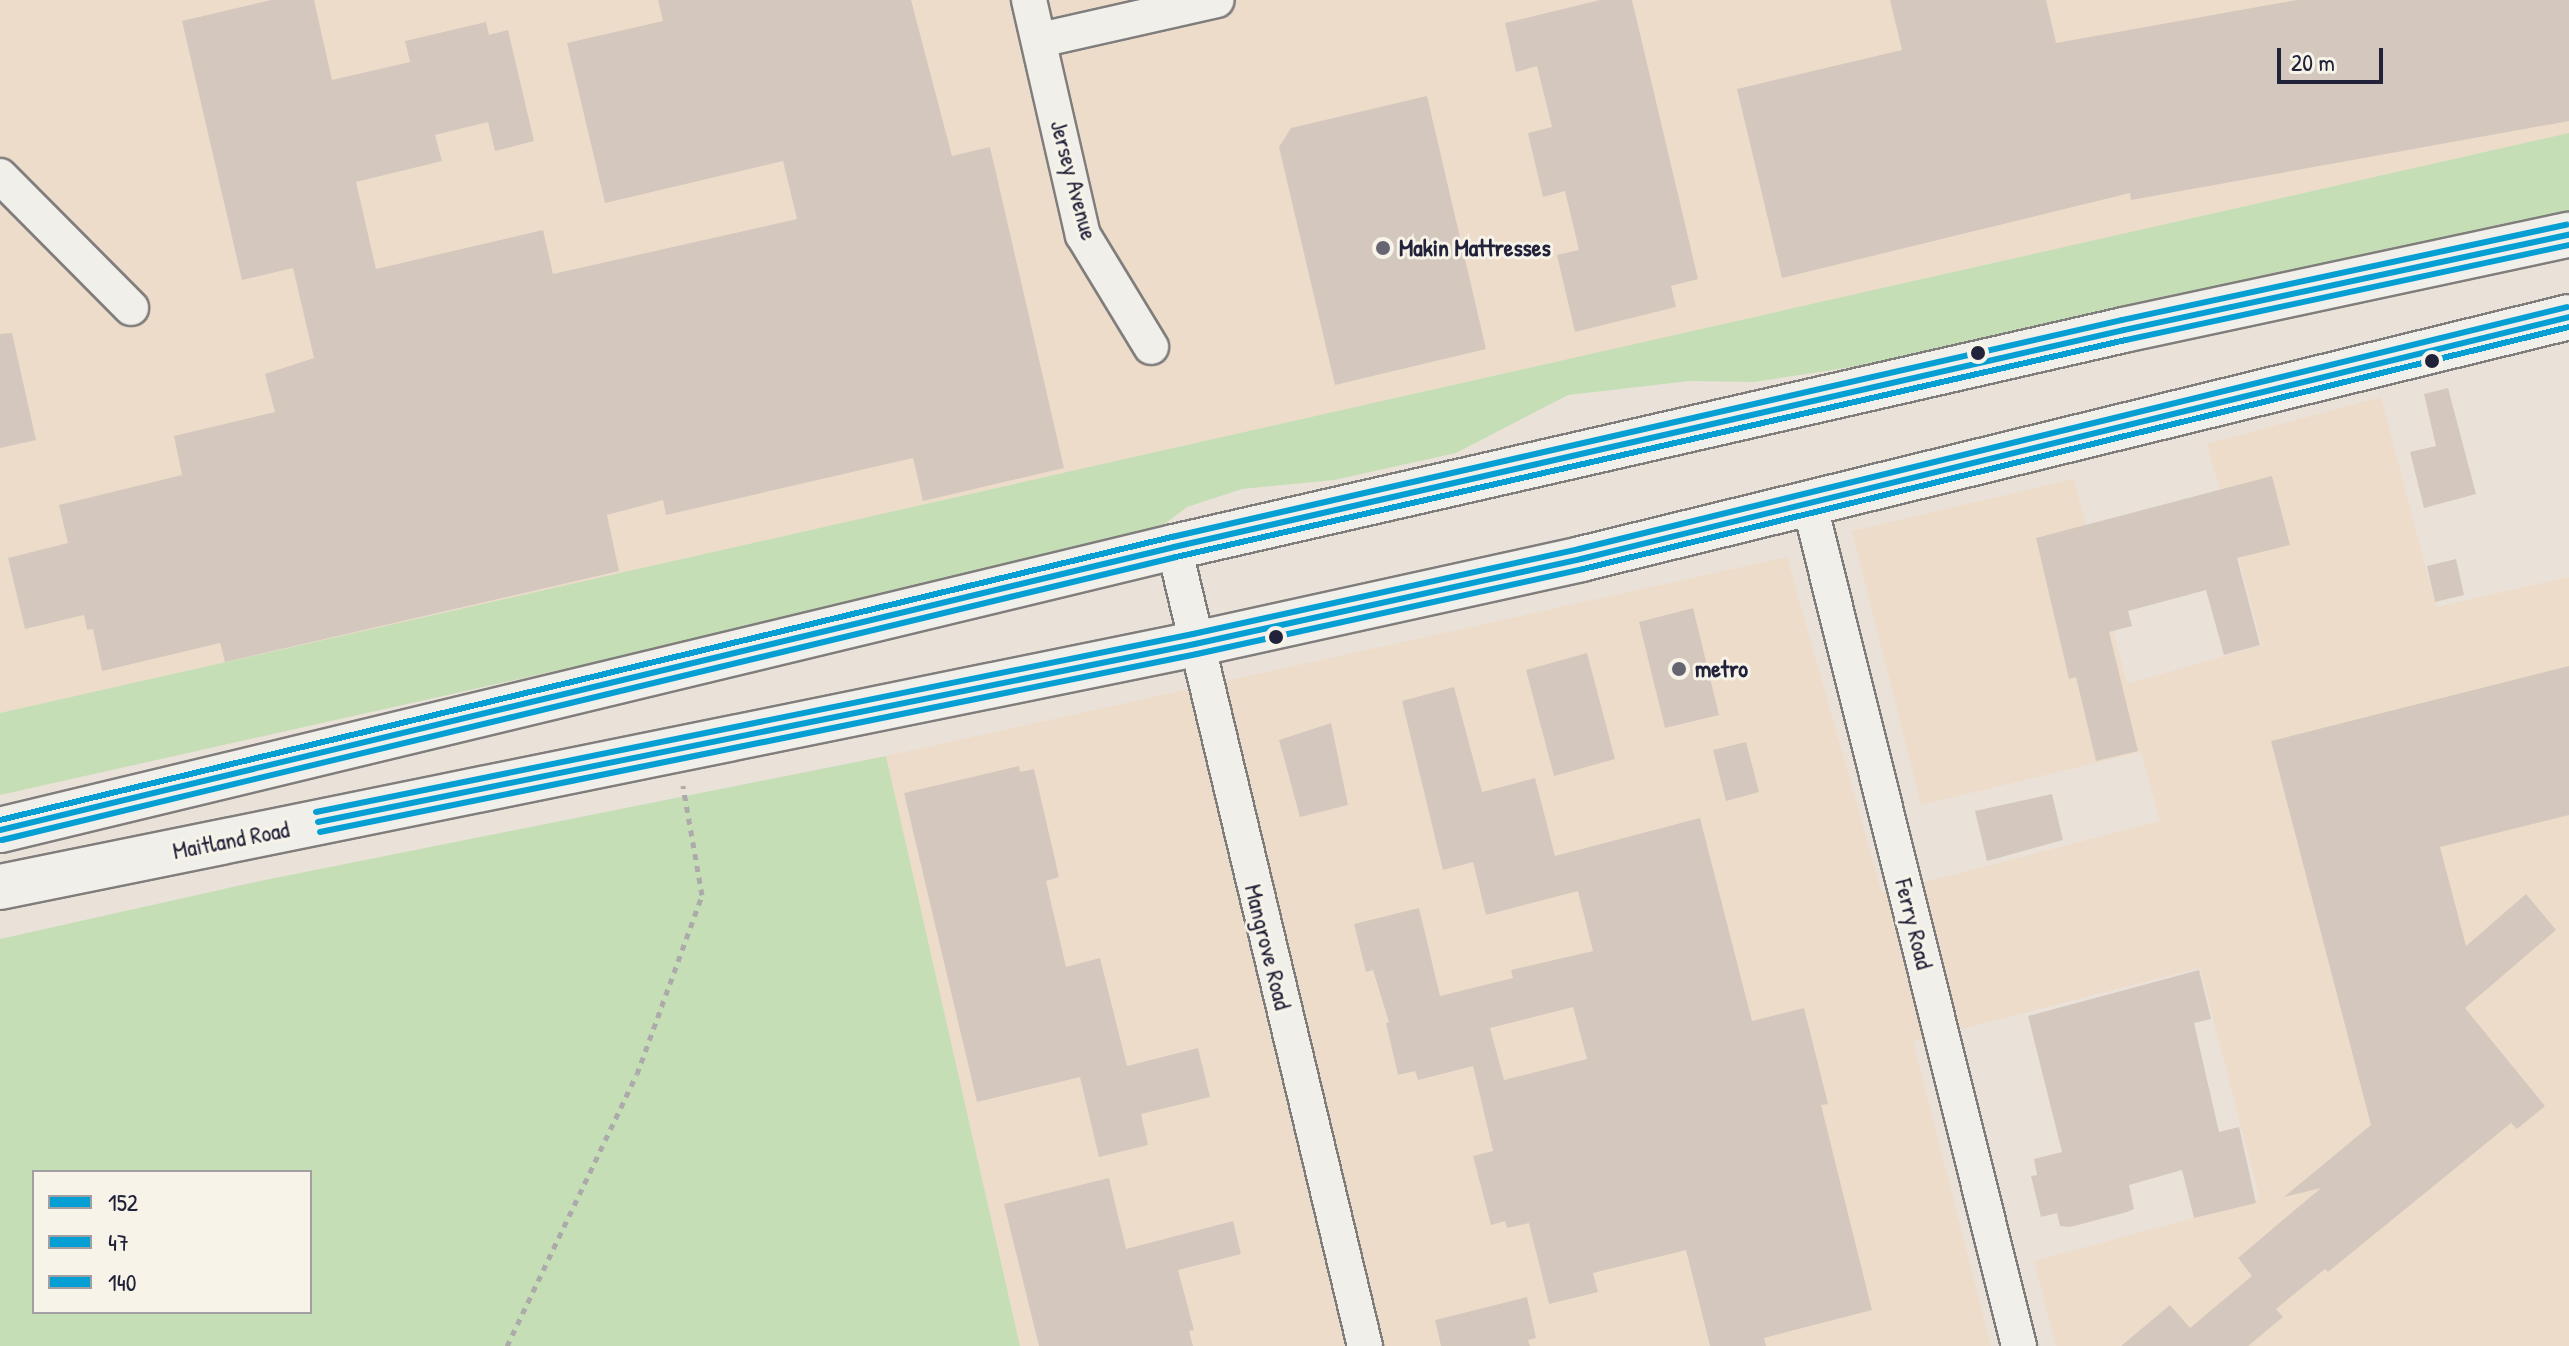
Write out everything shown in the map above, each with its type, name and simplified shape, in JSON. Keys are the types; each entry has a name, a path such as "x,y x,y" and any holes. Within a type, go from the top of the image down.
{"highway":[{"path":"0,830 1174,547 2140,327 2569,235"},
{"name":"Maitland Road","path":"0,887 1195,644 1581,559 2569,317"}],"street":[{"name":"Jersey Avenue","path":"1029,0 1083,235 1151,347"},
{"path":"1040,40 1217,0"},
{"path":"0,176 131,308"},
{"name":"Ferry Road","path":"1809,502 2019,1346"},
{"name":"Mangrove Road","path":"1174,547 1365,1346"}],"path":[{"path":"507,1346 637,1074 702,895 676,750"}],"shaded area":[{"path":"0,0 2569,0 2569,133 0,713"},
{"path":"2381,397 2436,607 2569,577 2569,1346 2056,1346 2034,1261 2260,1200 2200,968 1913,1041 1991,1346 1020,1346 886,756 1787,557 1882,893 2160,821 2141,752 1921,805 1852,531 2074,479 2127,684 2262,645 2207,444"}],"green space":[{"path":"2569,133 2569,212 2170,299 1957,351 1754,382 1690,381 1568,395 1456,453 1334,480 1242,489 1187,507 1145,539 0,795 0,713"},
{"path":"886,756 1020,1346 0,1346 0,939 255,882"}],"building":[{"path":"271,0 314,0 332,80 410,62 405,41 486,22 489,35 508,30 534,141 495,151 488,122 435,135 442,161 356,182 376,269 543,230 553,274 797,219 783,161 605,203 567,43 663,21 658,0 911,0 952,156 990,147 1064,468 923,501 913,458 666,515 663,500 607,515 619,571 225,662 220,643 102,671 93,629 87,630 84,615 25,629 8,558 68,543 59,505 182,475 174,436 275,412 265,374 314,358 293,268 242,280 182,21"},
{"path":"1600,0 1632,0 1698,279 1671,286 1676,307 1575,332 1557,255 1579,250 1565,191 1543,197 1528,133 1552,127 1537,66 1516,72 1505,23"},
{"path":"1890,0 2046,0 2056,43 2297,0 2569,0 2569,121 2131,200 2130,193 1782,278 1737,89 1902,50"},
{"name":"Makin Mattresses","path":"1427,96 1486,349 1335,385 1279,147 1291,128"},
{"path":"12,333 36,440 0,448 0,334"},
{"path":"2448,388 2476,494 2424,508 2410,452 2436,446 2424,394"},
{"path":"2272,476 2290,545 2237,558 2260,645 2224,655 2206,590 2128,611 2132,626 2109,632 2138,751 2096,761 2076,677 2069,679 2036,538"},
{"path":"2456,559 2464,595 2435,602 2427,566"},
{"name":"metro","path":"1693,608 1719,715 1665,728 1639,622"},
{"path":"1587,653 1615,759 1554,776 1526,670"},
{"path":"2569,666 2569,815 2440,847 2466,946 2526,894 2556,930 2465,1008 2545,1106 2517,1129 2511,1123 2328,1272 2325,1269 2276,1309 2283,1317 2248,1346 2121,1346 2170,1305 2190,1328 2252,1276 2238,1258 2321,1188 2284,1197 2371,1125 2271,741"},
{"path":"1454,687 1482,792 1535,778 1555,856 1700,818 1752,1021 1804,1008 1828,1104 1821,1105 1872,1310 1764,1338 1766,1346 1710,1346 1686,1250 1593,1273 1598,1292 1549,1304 1529,1223 1507,1228 1505,1221 1491,1225 1473,1156 1493,1151 1473,1066 1418,1080 1415,1071 1398,1075 1386,1023 1389,1022 1373,970 1366,972 1354,924 1419,908 1440,996 1513,978 1511,970 1593,951 1578,891 1486,915 1473,862 1443,870 1402,701","holes":["1573,1007 1587,1059 1504,1080 1490,1028"]},
{"path":"1331,723 1348,805 1300,817 1279,740"},
{"path":"1746,742 1759,792 1726,801 1713,750"},
{"path":"1019,766 1020,772 1034,769 1059,877 1046,881 1066,967 1100,958 1127,1066 1198,1048 1210,1097 1141,1114 1148,1145 1099,1157 1080,1077 977,1102 904,793"},
{"path":"2052,794 2063,840 1987,861 1975,811"},
{"path":"2199,970 2211,1019 2194,1023 2219,1132 2239,1127 2256,1203 2194,1218 2182,1170 2129,1185 2134,1209 2127,1212 2070,1227 2060,1226 2057,1213 2041,1217 2031,1176 2037,1175 2034,1159 2062,1152 2028,1016"},
{"path":"1109,1178 1126,1249 1233,1221 1241,1254 1178,1270 1194,1330 1189,1331 1193,1346 1039,1346 1004,1204"},
{"path":"1527,1297 1536,1338 1528,1340 1530,1346 1441,1346 1435,1320"}],"transit line":[{"name":"140","path":"0,820 1172,537 2122,320 2567,225"},
{"name":"152","path":"0,830 1174,547 2124,330 2569,235"},
{"name":"47","path":"2,840 1176,557 2126,340 2569,245"},
{"name":"140","path":"316,812 1193,634 1579,549 2567,307"},
{"name":"152","path":"318,822 1195,644 1581,559 2569,317"},
{"name":"47","path":"320,832 1197,654 1583,569 2569,327"}],"place":[{"name":"Makin Mattresses","path":"1383,248"},
{"name":"metro","path":"1679,669"}]}
